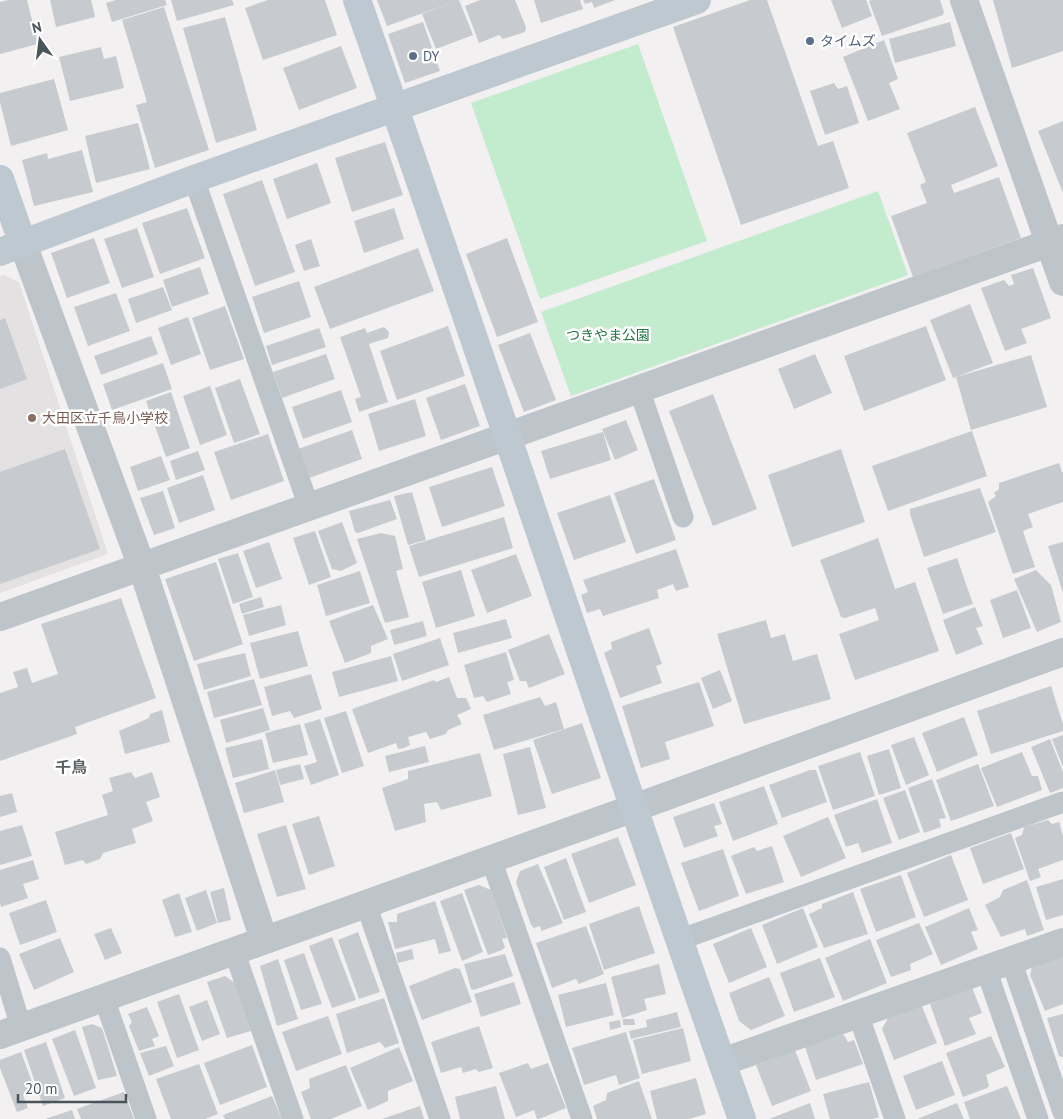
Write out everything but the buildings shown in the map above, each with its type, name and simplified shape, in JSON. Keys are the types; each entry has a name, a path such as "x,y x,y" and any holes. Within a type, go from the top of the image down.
{"street":[{"path":"356,0 508,436 679,940 742,1119"},
{"path":"12,248 194,179 697,0"},
{"path":"964,0 1056,241 1063,282"},
{"path":"0,180 16,226 12,248 142,567 264,940"},
{"path":"0,618 1056,241"},
{"path":"11,1031 1063,652"},
{"path":"722,1062 1063,942"}],"lane":[{"path":"194,179 309,507"},
{"path":"639,390 683,517"},
{"path":"679,940 1063,802"},
{"path":"491,859 582,1119"},
{"path":"366,904 440,1119"},
{"path":"234,951 293,1119"},
{"path":"0,958 11,1031"},
{"path":"1011,960 1063,1112"},
{"path":"986,969 1038,1119"},
{"path":"104,998 146,1119"},
{"path":"858,1014 895,1119"}],"shaded area":[{"name":"大田区立千鳥小学校","path":"4,275 19,282 108,554 0,593 0,276"}],"green space":[{"path":"638,44 707,241 540,299 471,103"},
{"name":"つきやま公園","path":"878,191 908,275 571,396 541,312"}],"place":[{"name":"タイムズ","path":"810,41"},
{"name":"DY","path":"413,56"},
{"name":"大田区立千鳥小学校","path":"32,418"}],"district":[{"name":"千鳥","path":"71,767"}]}
